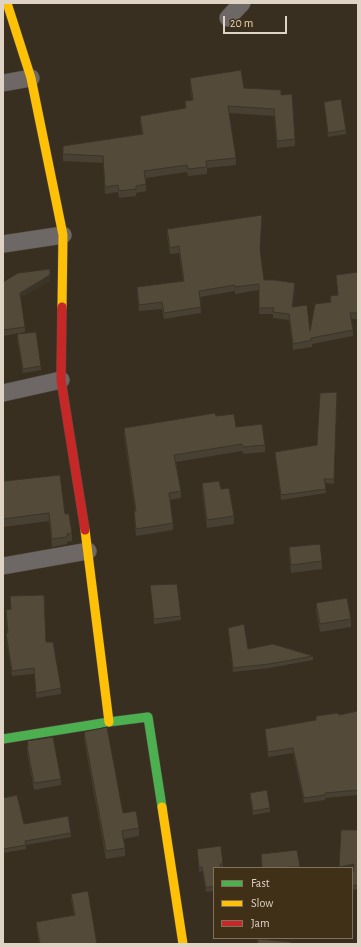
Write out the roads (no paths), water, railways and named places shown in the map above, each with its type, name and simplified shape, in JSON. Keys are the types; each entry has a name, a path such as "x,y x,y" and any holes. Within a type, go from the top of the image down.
{"street":[{"path":"7,3 31,78 63,235 61,380 88,551 109,722"},
{"path":"228,18 242,3"},
{"path":"3,83 31,78"},
{"path":"3,244 63,235"},
{"path":"3,393 61,380"},
{"path":"3,566 88,551"},
{"path":"3,739 148,717 183,944"}]}
